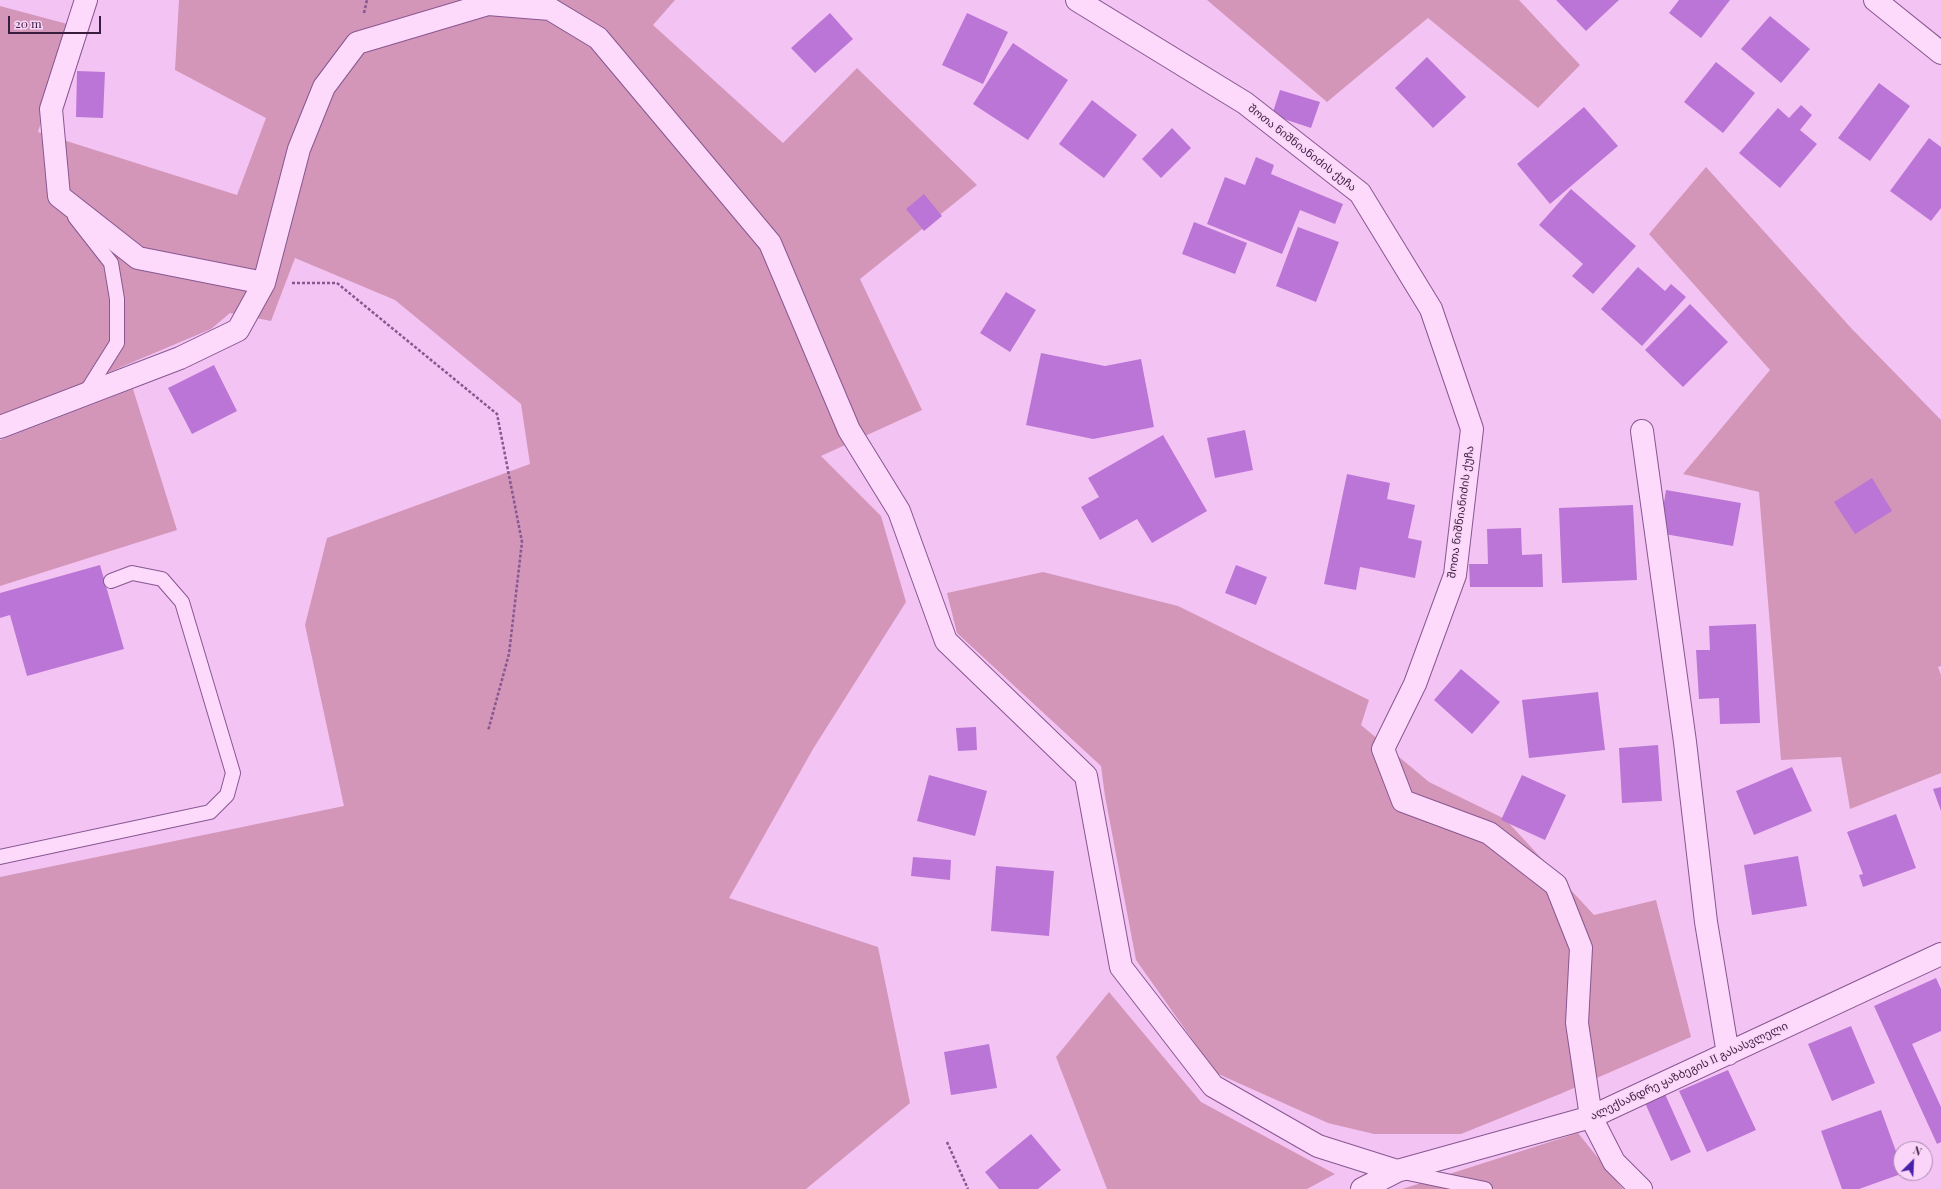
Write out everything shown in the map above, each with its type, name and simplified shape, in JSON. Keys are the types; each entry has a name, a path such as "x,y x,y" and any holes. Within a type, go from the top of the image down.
{"street":[{"path":"86,0 51,109 59,196 138,258 264,283"},
{"name":"შოთა ნიშნიანიძის ქუჩა","path":"1076,0 1245,103 1360,193 1431,309 1472,430 1455,574 1415,684 1383,749 1403,801 1489,833 1556,885 1581,948 1577,1023 1591,1117 1614,1162 1641,1189"},
{"path":"1875,0 1941,53"},
{"path":"0,427 180,358 238,330 264,283 299,149 324,87 357,43 488,4 550,9 598,38 770,243 849,430 899,511 946,641 1086,776 1121,967 1213,1086 1318,1146 1397,1171"},
{"path":"1642,431 1684,734 1706,922 1728,1054"},
{"name":"ალექსანდრე ყაზბეგის II გასასვლელი","path":"1362,1189 1397,1171 1591,1117 1941,954"}],"lane":[{"path":"59,196 111,263 117,299 117,343 85,395"},
{"path":"0,857 210,812 227,795 233,773 182,602 162,579 132,573 111,581"},
{"path":"1397,1171 1485,1189"}],"path":[{"path":"264,283 337,283 497,414 522,542 508,654 488,732"},
{"path":"948,1142 968,1189"}],"shaded area":[{"path":"179,0 675,0 653,25 783,143 857,68 977,185 860,279 922,410 821,456 881,516 906,602 813,749 729,898 878,947 910,1103 806,1189 0,1189 0,877 344,806 305,625 327,538 530,464 521,404 395,300 295,258 271,321 230,313 211,329 86,382 0,416 0,6 71,25 38,132 237,195 266,118 175,70"},
{"path":"1207,0 1519,0 1580,65 1538,108 1428,18 1327,102"},
{"path":"1706,167 1852,329 1941,420 1941,666 1938,667 1941,675 1941,773 1850,809 1841,757 1781,760 1759,492 1683,474 1770,370 1649,234"},
{"path":"133,389 177,530 0,586 0,440"},
{"path":"1043,572 1178,606 1369,700 1361,725 1429,782 1505,819 1594,915 1656,900 1691,1037 1560,1094 1461,1134 1374,1134 1328,1123 1216,1073 1136,960 1105,796 1101,766 957,633 947,593"},
{"path":"1109,992 1201,1102 1335,1174 1307,1189 1107,1189 1056,1057"},
{"path":"1578,1133 1623,1189 1402,1189"}],"building":[{"path":"1556,0 1619,0 1586,31"},
{"path":"1679,0 1730,0 1701,38 1669,13"},
{"path":"830,13 853,39 815,73 791,48"},
{"path":"967,13 1008,32 983,84 942,65"},
{"path":"1770,16 1810,49 1781,83 1741,49"},
{"path":"1013,43 1068,80 1028,140 973,104"},
{"path":"1427,57 1466,97 1433,128 1395,88"},
{"path":"1716,62 1755,93 1723,133 1684,102"},
{"path":"77,71 105,72 103,118 76,117"},
{"path":"1879,83 1910,106 1870,161 1838,138"},
{"path":"1280,90 1320,102 1311,128 1272,115"},
{"path":"1092,100 1137,135 1104,178 1059,144"},
{"path":"1801,105 1812,115 1800,130 1817,144 1780,188 1739,153 1778,108 1789,118"},
{"path":"1584,107 1618,146 1550,204 1517,164"},
{"path":"1172,128 1191,148 1161,178 1142,159"},
{"path":"1929,138 1941,147 1941,208 1931,221 1890,191"},
{"path":"1256,157 1274,165 1271,174 1343,204 1335,224 1300,210 1282,254 1207,224 1225,177 1245,185"},
{"path":"1571,189 1636,246 1593,294 1572,276 1583,264 1539,225"},
{"path":"924,194 942,216 924,231 906,209"},
{"path":"1194,222 1247,243 1235,274 1182,254"},
{"path":"1298,227 1339,242 1316,302 1276,286"},
{"path":"1638,267 1665,291 1671,284 1686,297 1642,346 1601,309"},
{"path":"1006,292 1036,310 1010,352 980,333"},
{"path":"1690,304 1728,342 1683,387 1645,350"},
{"path":"1041,353 1105,366 1141,359 1154,427 1093,439 1026,425"},
{"path":"214,365 237,411 192,434 168,388"},
{"path":"1245,430 1253,470 1215,478 1207,438"},
{"path":"1163,435 1207,511 1152,543 1137,519 1100,540 1081,507 1099,497 1088,478"},
{"path":"1347,474 1390,483 1387,499 1415,505 1408,538 1422,541 1415,578 1360,567 1356,590 1324,584"},
{"path":"1872,478 1892,511 1855,534 1834,502"},
{"path":"1666,490 1741,503 1733,546 1659,533"},
{"path":"1633,505 1637,580 1562,583 1559,508"},
{"path":"1521,528 1522,555 1542,554 1543,587 1470,587 1469,564 1488,564 1487,529"},
{"path":"100,565 124,649 27,676 10,615 0,618 0,593"},
{"path":"1236,565 1267,577 1256,605 1225,593"},
{"path":"1756,624 1760,723 1720,724 1719,698 1699,699 1696,650 1710,650 1709,626"},
{"path":"1461,669 1500,702 1472,734 1434,700"},
{"path":"1598,692 1605,750 1529,758 1522,700"},
{"path":"976,727 977,750 958,751 956,728"},
{"path":"1658,745 1662,801 1622,803 1619,748"},
{"path":"1792,767 1812,811 1754,835 1736,791"},
{"path":"929,775 987,791 975,836 917,821"},
{"path":"1522,775 1566,795 1545,840 1501,820"},
{"path":"1941,787 1941,811 1933,789"},
{"path":"1896,814 1916,868 1863,887 1859,875 1863,874 1847,832"},
{"path":"1798,856 1807,906 1752,915 1744,865"},
{"path":"913,857 951,860 950,880 911,876"},
{"path":"996,866 1054,871 1049,936 991,931"},
{"path":"1936,978 1941,989 1941,1031 1912,1044 1941,1107 1941,1142 1937,1144 1874,1006"},
{"path":"1851,1026 1875,1083 1832,1101 1808,1044"},
{"path":"989,1044 997,1088 951,1095 944,1052"},
{"path":"1728,1070 1756,1130 1707,1152 1679,1091"},
{"path":"1661,1085 1691,1152 1671,1161 1641,1094"},
{"path":"1881,1110 1893,1143 1893,1177 1859,1189 1842,1189 1821,1131"},
{"path":"1031,1134 1061,1170 1038,1189 999,1189 985,1172"}]}
